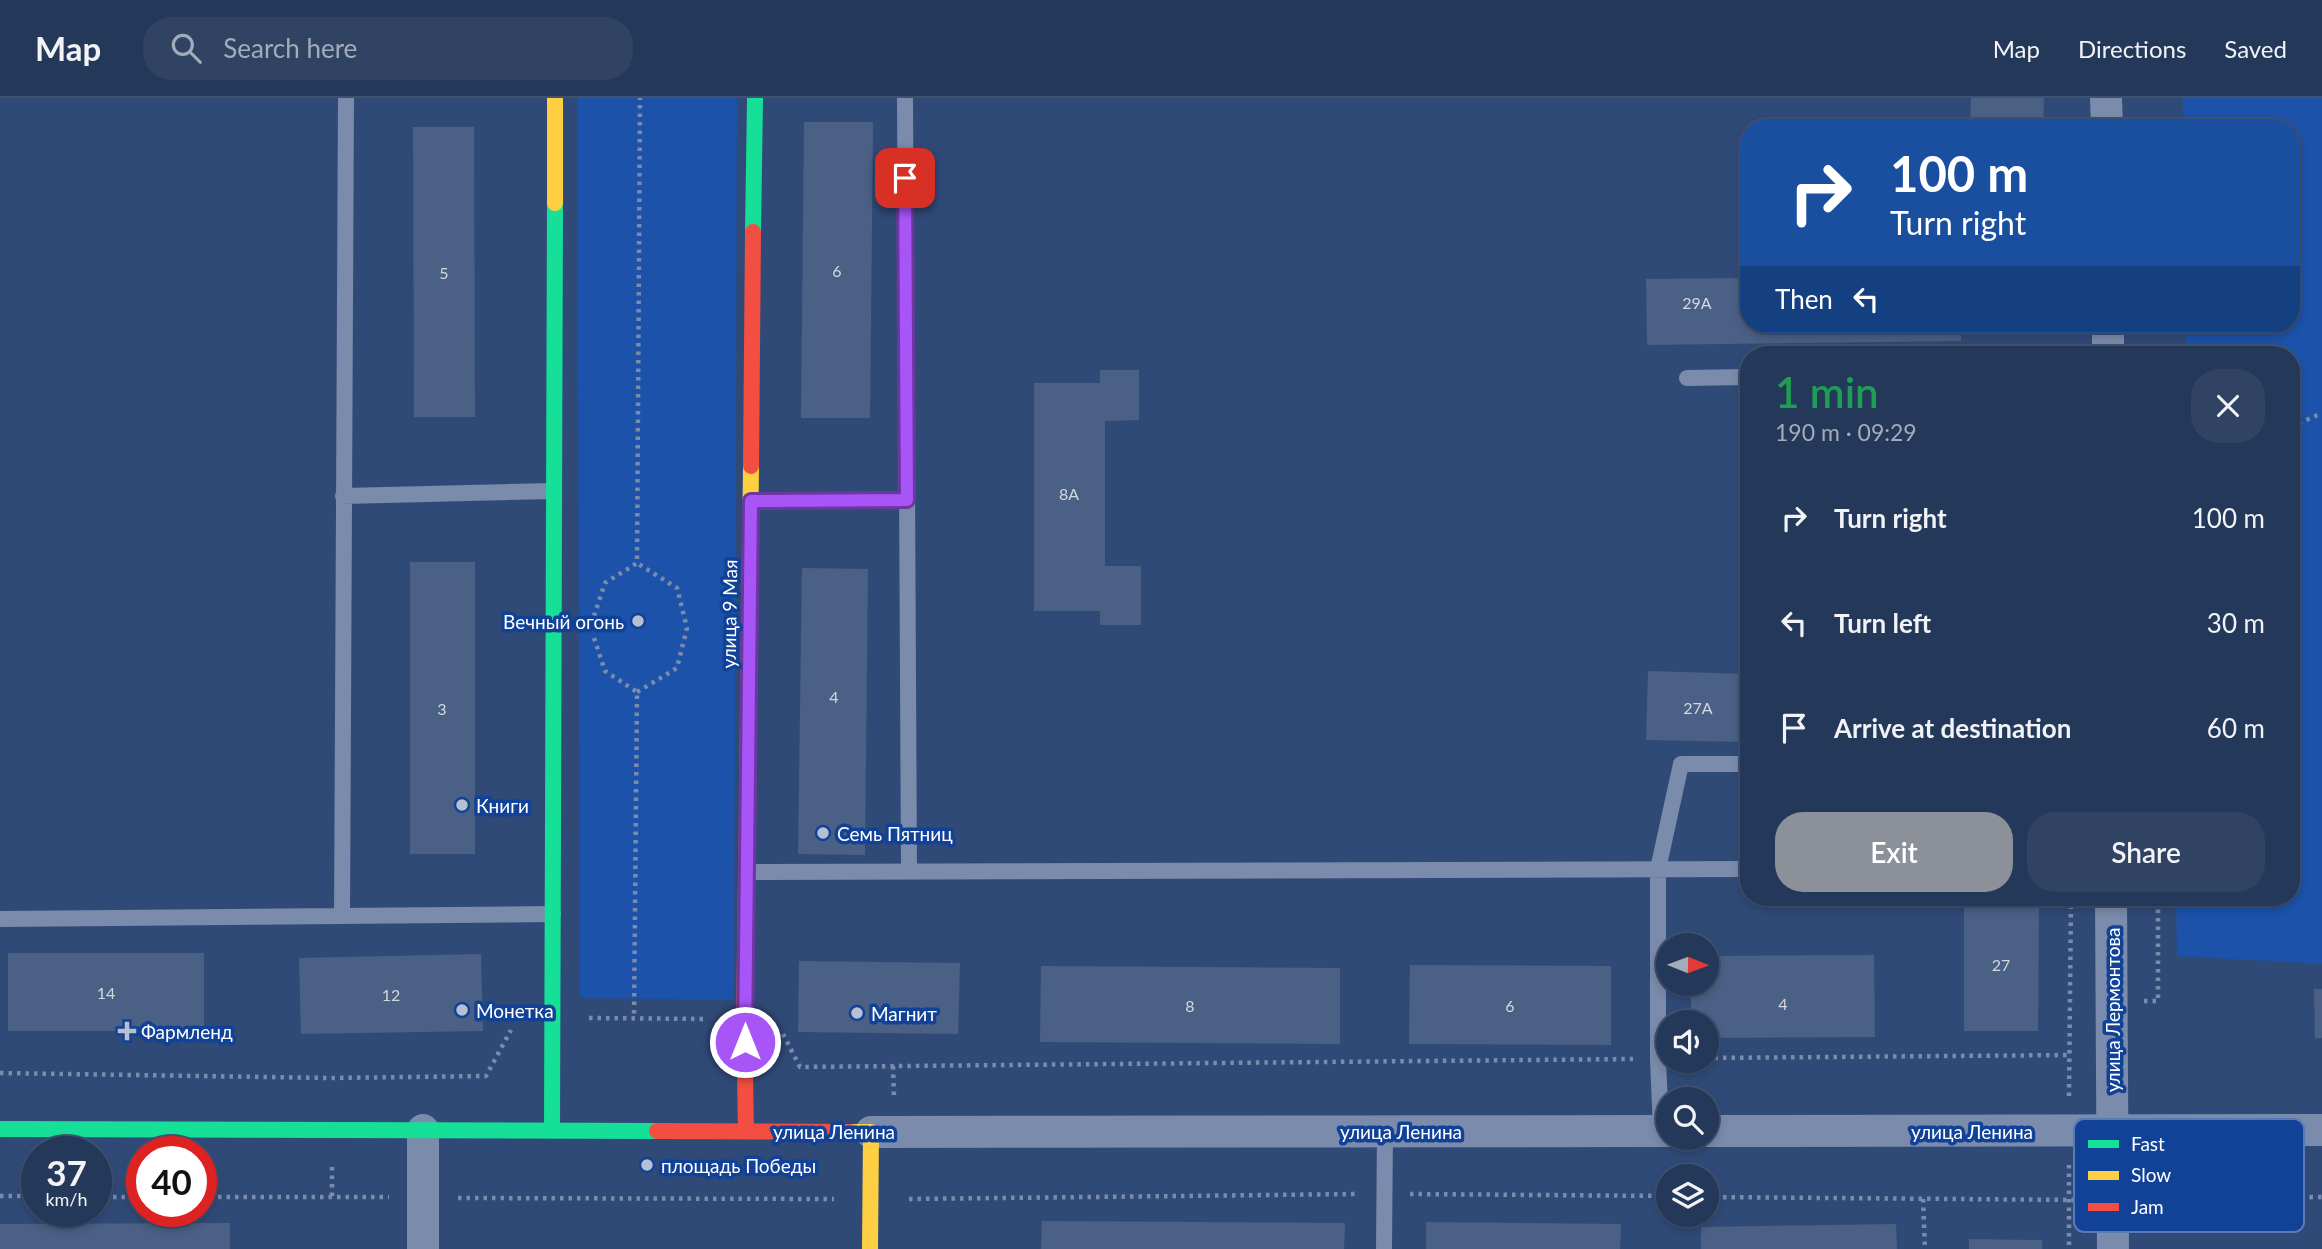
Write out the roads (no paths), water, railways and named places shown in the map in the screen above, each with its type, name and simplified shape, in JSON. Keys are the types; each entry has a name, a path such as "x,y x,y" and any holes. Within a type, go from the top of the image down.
{"street":[{"path":"552,1130 555,98"},
{"name":"улица 9 Мая","path":"746,1131 744,1019 748,872 754,98"},
{"path":"2106,98 2107,119"},
{"name":"улица Лермонтова","path":"2111,906 2112,1119"},
{"name":"улица Ленина","path":"0,1129 1656,1131"},
{"path":"423,1130 423,1249"},
{"name":"улица Ленина","path":"2304,1130 2322,1130"},
{"name":"улица Ленина","path":"1719,1131 2074,1131"},
{"path":"870,1249 871,1132"}],"lane":[{"path":"342,916 346,98"},
{"path":"905,98 909,870"},
{"path":"1687,378 1740,377"},
{"path":"344,496 554,491"},
{"path":"751,501 907,500"},
{"path":"1660,1087 1658,869 1681,764 1740,764"},
{"path":"748,872 1740,869"},
{"path":"0,919 553,914"},
{"path":"1384,1249 1385,1131"}],"place":[{"name":"Вечный огонь","path":"638,621"},
{"name":"Книги","path":"462,805"},
{"name":"Семь Пятниц","path":"823,833"},
{"name":"Монетка","path":"462,1010"},
{"name":"Магнит","path":"857,1013"},
{"name":"Фармленд","path":"127,1031"},
{"name":"площадь Победы","path":"647,1165"}]}
